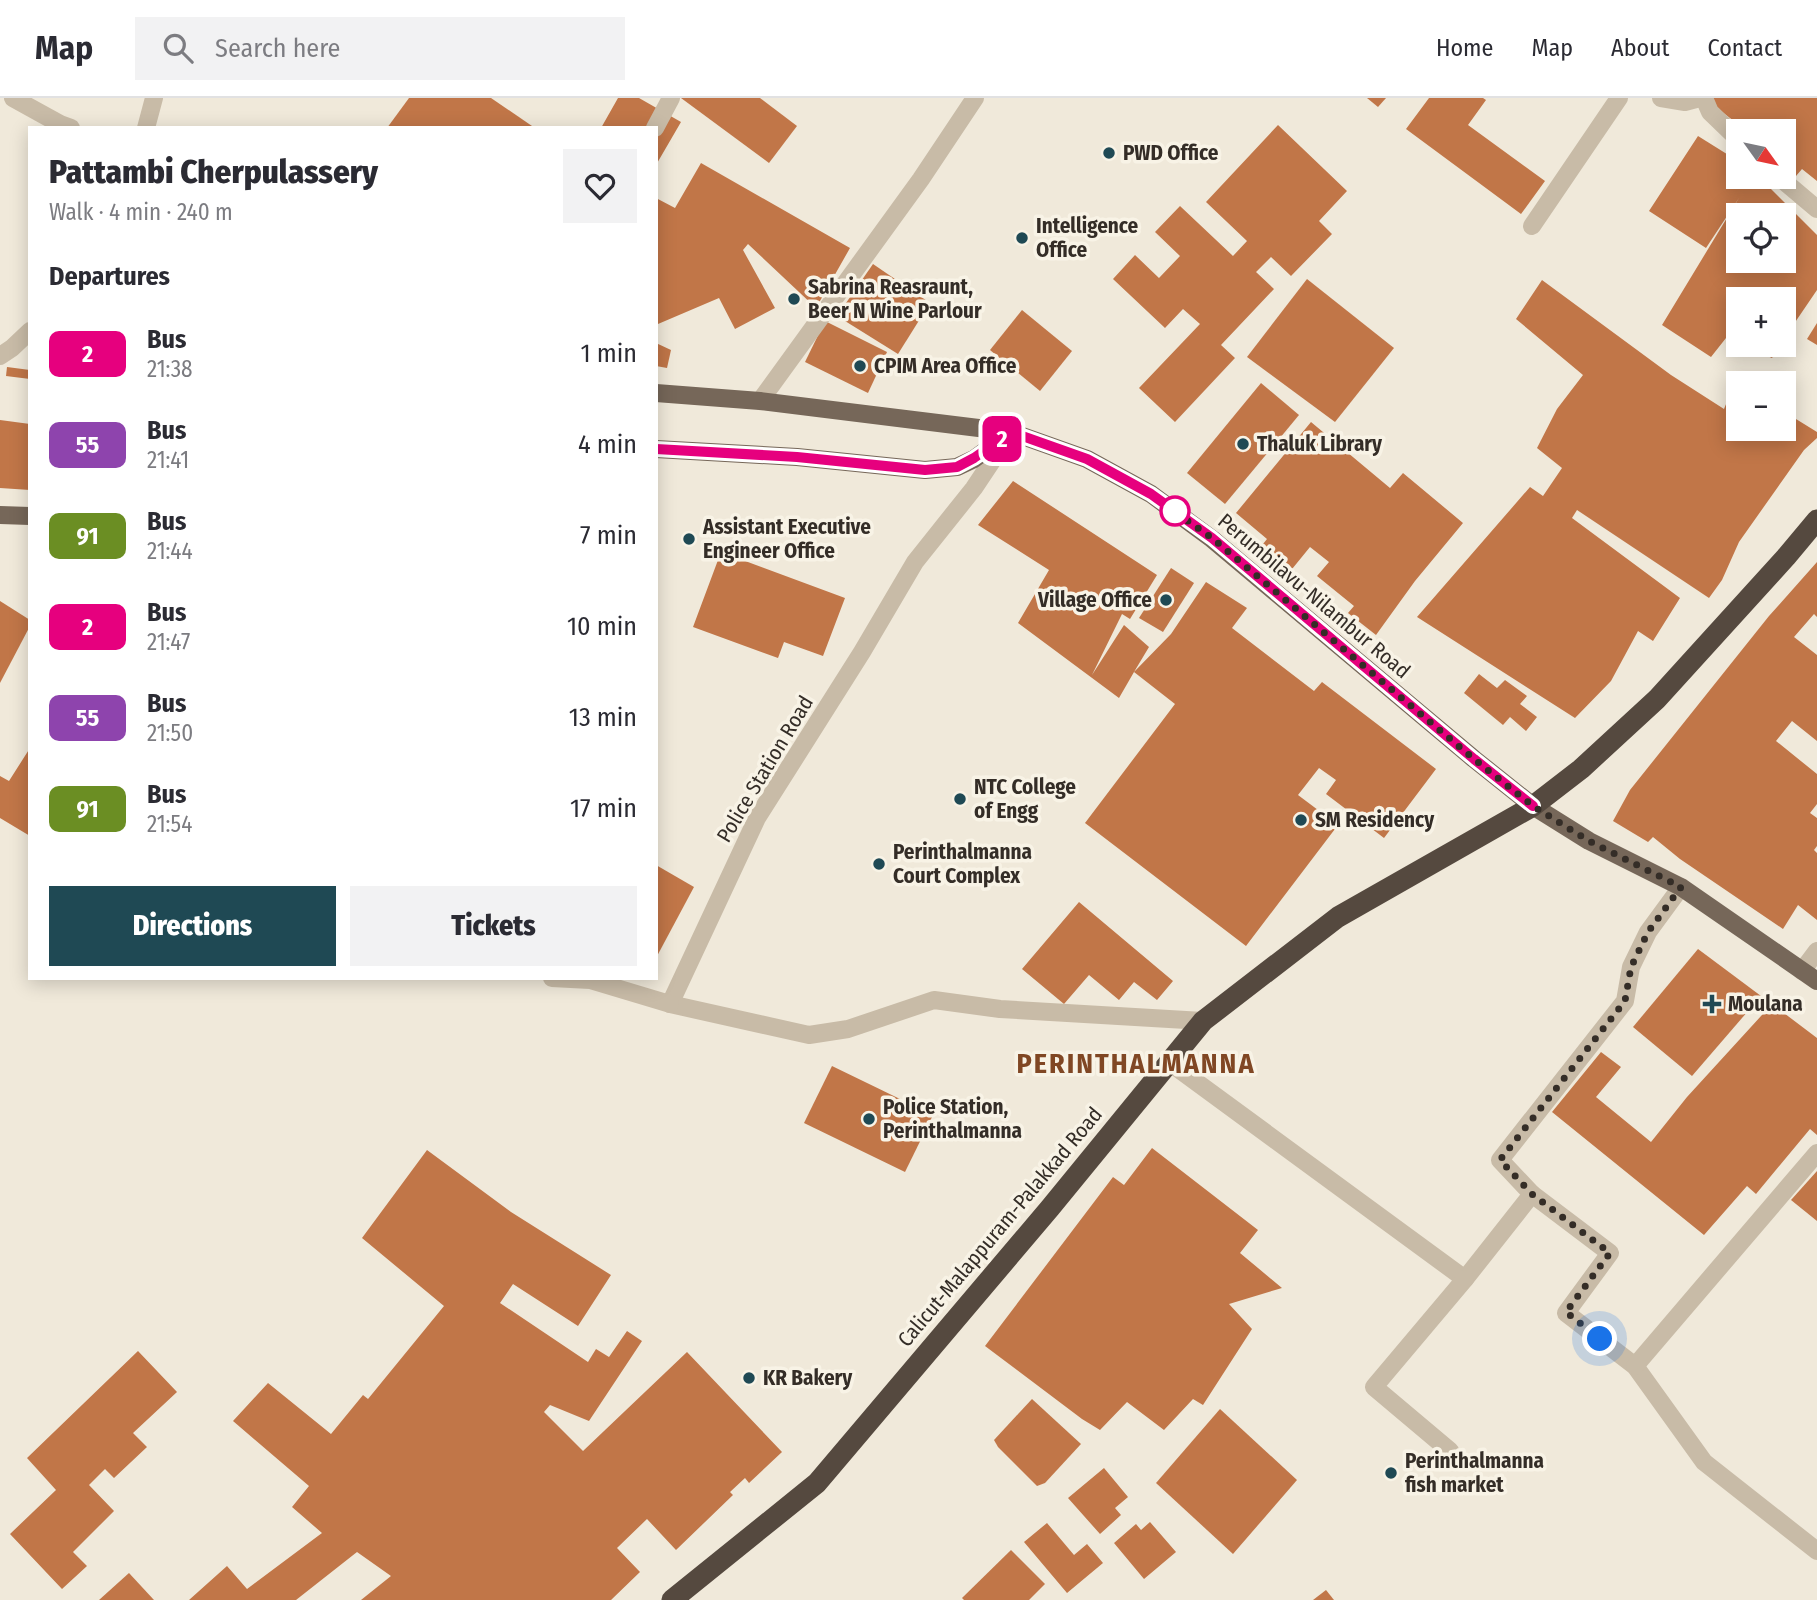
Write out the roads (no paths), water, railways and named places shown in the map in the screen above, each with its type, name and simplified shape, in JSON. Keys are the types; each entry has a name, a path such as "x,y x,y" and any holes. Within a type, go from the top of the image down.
{"highway":[{"name":"Calicut-Malappuram-Palakkad Road","path":"671,1600 817,1483 1050,1208 1203,1021 1338,917 1533,806 1581,769 1657,699 1817,520"}],"main road":[{"name":"Perumbilavu-Nilambur Road","path":"658,393 760,401 1011,432 1087,459 1151,494 1212,538 1463,751 1533,806 1589,841 1681,887 1810,976"},
{"path":"658,449 797,457 925,470 957,467 1011,432"},
{"path":"0,515 28,516"}],"street":[{"path":"13,98 66,126"},
{"path":"147,126 154,98"},
{"path":"656,126 671,98"},
{"path":"760,401 921,179 975,98"},
{"path":"1532,226 1619,98"},
{"path":"1661,98 1685,102 1702,98 1710,112 1726,127"},
{"path":"1793,189 1817,209"},
{"path":"0,356 28,333"},
{"name":"Police Station Road","path":"670,1004 757,818 862,652 915,562 974,488 1011,432"},
{"path":"1681,887 1648,932 1631,967 1625,1001 1500,1160 1532,1194 1610,1253 1566,1312 1635,1366 1704,1462 1817,1551"},
{"path":"1810,976 1817,951"},
{"path":"590,980 670,1004 809,1035 848,1029 934,1000 1000,1009 1203,1021"},
{"path":"1169,1062 1465,1279"},
{"path":"1635,1366 1817,1153"},
{"path":"1450,1451 1374,1387 1532,1194"}],"place":[{"name":"PWD Office","path":"1109,153"},
{"name":"Intelligence Office","path":"1022,238"},
{"name":"Sabrina Reasraunt, Beer N Wine Parlour","path":"794,299"},
{"name":"CPIM Area Office","path":"860,366"},
{"name":"Thaluk Library","path":"1243,444"},
{"name":"Assistant Executive Engineer Office","path":"689,539"},
{"name":"Village Office","path":"1166,600"},
{"name":"NTC College of Engg","path":"960,799"},
{"name":"SM Residency","path":"1301,820"},
{"name":"Perinthalmanna Court Complex","path":"879,864"},
{"name":"Moulana","path":"1712,1004"},
{"name":"Police Station, Perinthalmanna","path":"869,1119"},
{"name":"KR Bakery","path":"749,1378"},
{"name":"Perinthalmanna fish market","path":"1391,1473"}],"district":[{"name":"PERINTHALMANNA","path":"1136,1063"}]}
